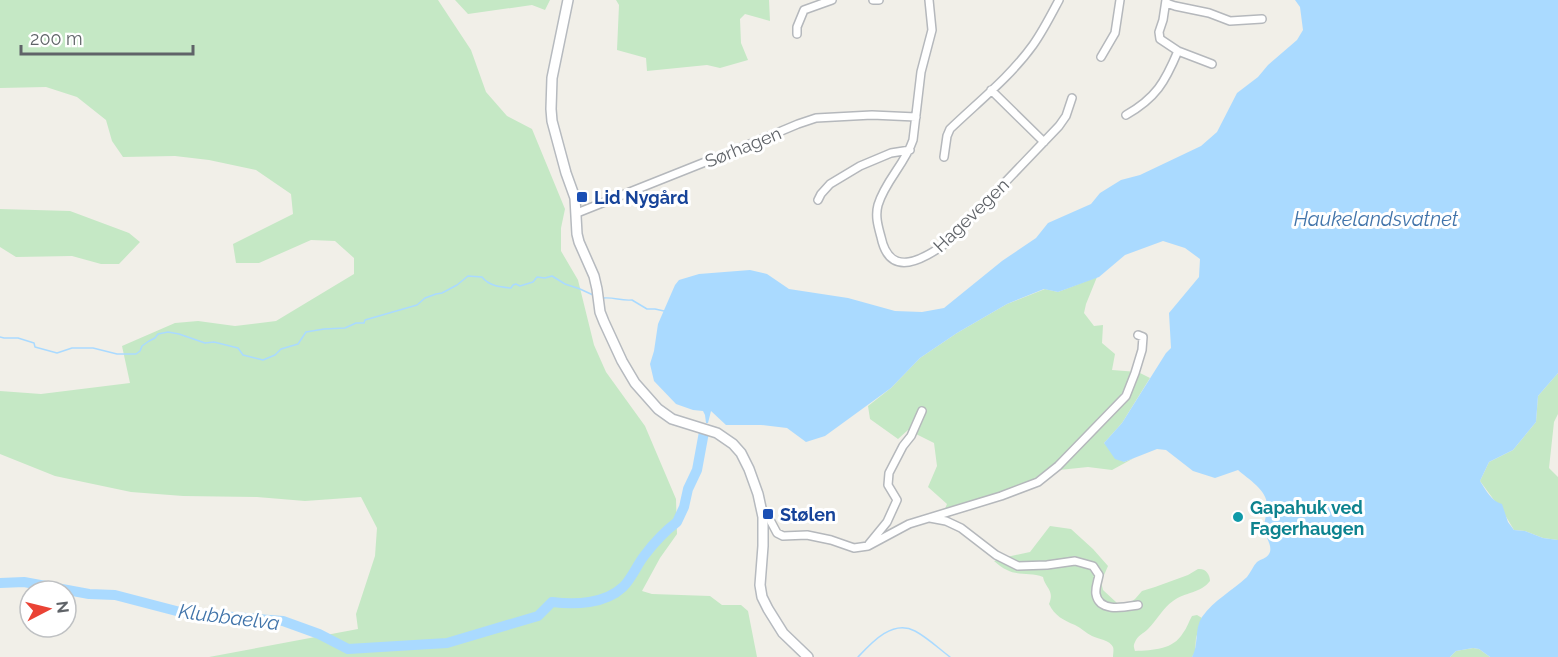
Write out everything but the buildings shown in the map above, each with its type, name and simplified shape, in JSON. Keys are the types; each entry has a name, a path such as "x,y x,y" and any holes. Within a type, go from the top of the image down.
{"main road":[{"path":"568,0 553,72 552,121 575,198 577,234 594,276 600,312 630,376 649,401 665,415 682,423 717,433 741,453 758,494 763,517 760,585 762,597 783,633 808,657"}],"street":[{"path":"797,34 797,27 804,10 832,0"},
{"path":"873,0 879,0"},
{"name":"Hagevegen","path":"929,0 932,30 921,72 914,134 910,150 887,185 876,212 885,252 894,260 904,263 925,256 948,242 1059,126 1066,116 1072,98"},
{"path":"944,156 950,129 1017,65 1033,45 1059,0"},
{"path":"1101,57 1115,33 1120,0"},
{"path":"1212,64 1178,51 1159,37 1166,2 1230,21 1262,19"},
{"path":"1126,115 1143,104 1158,89 1178,51"},
{"path":"991,90 1044,142"},
{"name":"Sørhagen","path":"577,213 816,118 916,117"},
{"path":"818,200 830,184 860,166 891,153 910,150"},
{"path":"763,517 769,518 777,533 783,536 807,535 854,548 868,546 909,524 1001,496 1038,482 1049,474 1126,396 1142,350 1143,337 1138,335"},
{"path":"868,546 887,522 897,500 888,485 889,473 911,436 922,411"},
{"path":"928,518 946,521 961,528 996,555 1018,566 1075,561 1093,566 1099,575 1096,598 1100,603 1119,608 1138,605"}],"green space":[{"path":"0,0 438,0 471,50 486,92 507,116 532,129 565,209 561,228 561,251 578,280 594,345 606,372 645,426 676,499 677,534 660,558 642,591 652,594 710,596 722,605 741,605 748,611 757,657 209,657 358,629 356,614 375,556 377,528 361,497 305,501 257,497 183,496 131,492 55,476 0,454 0,391 41,394 130,383 122,346 175,323 198,321 235,326 276,321 354,274 354,258 335,241 311,240 259,263 236,263 233,244 293,214 291,194 256,170 209,160 175,156 123,157 112,141 106,120 77,97 46,87 0,88"},
{"path":"455,0 550,0 545,10 532,5 468,14"},
{"path":"616,0 769,0 770,21 745,14 740,19 741,43 748,60 720,68 707,65 647,71 646,58 617,50 619,5"},
{"path":"0,209 70,211 129,233 140,242 119,264 101,264 72,256 16,257 0,247"},
{"path":"1097,277 1084,313 1094,326 1103,325 1102,343 1115,354 1112,370 1138,372 1150,378 1122,423 1104,443 1124,462 1134,458 1112,470 1088,467 1059,470 1042,481 942,516 947,504 928,487 937,466 934,443 908,430 898,439 870,419 868,406 891,388 920,358 1007,304 1045,289 1058,292"},
{"path":"1558,373 1558,414 1554,422 1549,468 1558,477 1558,540 1514,530 1480,481 1489,462 1513,450 1536,422 1538,396"},
{"path":"1050,526 1071,529 1108,566 1101,582 1103,590 1117,603 1131,602 1142,591 1188,575 1198,569 1205,571 1210,581 1198,590 1169,604 1148,629 1137,638 1134,646 1135,651 1168,646 1179,639 1192,616 1197,615 1202,618 1192,657 1113,657 1113,647 1109,643 1090,635 1054,612 1049,604 1051,595 1043,577 1011,572 994,561 1030,552"},
{"path":"1479,649 1490,657 1450,657 1456,651"}],"water":[{"name":"Haukelandsvatnet","path":"1295,0 1558,0 1558,373 1538,396 1536,422 1513,450 1489,462 1480,481 1492,498 1502,504 1508,522 1514,530 1558,540 1558,657 1490,657 1479,649 1473,648 1456,651 1450,657 1192,657 1202,617 1247,577 1257,562 1268,555 1270,548 1264,531 1267,510 1264,494 1238,470 1215,478 1193,471 1166,450 1157,449 1124,462 1115,459 1104,443 1122,423 1171,348 1169,313 1199,277 1200,259 1185,248 1163,241 1125,255 1099,277 1058,292 1044,289 1007,304 920,358 891,388 825,436 806,442 787,428 726,425 711,411 708,423 706,423 703,411 676,404 654,381 650,364 658,324 679,280 699,274 750,270 767,274 789,289 848,298 895,311 922,312 944,308 1002,261 1036,238 1048,223 1091,204 1100,193 1121,180 1140,175 1201,146 1217,132 1237,93 1258,77 1268,65 1297,40 1303,30 1300,7"}],"waterway":[{"path":"0,337 18,338 34,343 35,347 57,353 72,348 93,348 117,354 136,354 142,346 158,334 168,332 205,343 214,342 238,348 243,355 263,360 275,355 281,349 298,344 306,332 345,328 417,305 425,298 457,285 468,276 482,277 491,284 511,288 516,284 520,286 533,282 537,277 552,276 593,295"},
{"path":"603,298 632,300 647,309 664,311"},
{"name":"Klubbaelva","path":"0,583 24,582 89,594 115,595 184,613 283,621 319,634 348,649 447,643 538,616 552,602 589,602 616,593 629,580 651,547 677,522 697,470 704,432"},
{"path":"858,657 884,634 899,628 915,631 950,657"}],"place":[{"name":"Lid Nygård","path":"582,197"},
{"name":"Stølen","path":"768,514"},
{"name":"Gapahuk ved Fagerhaugen","path":"1238,517"}]}
